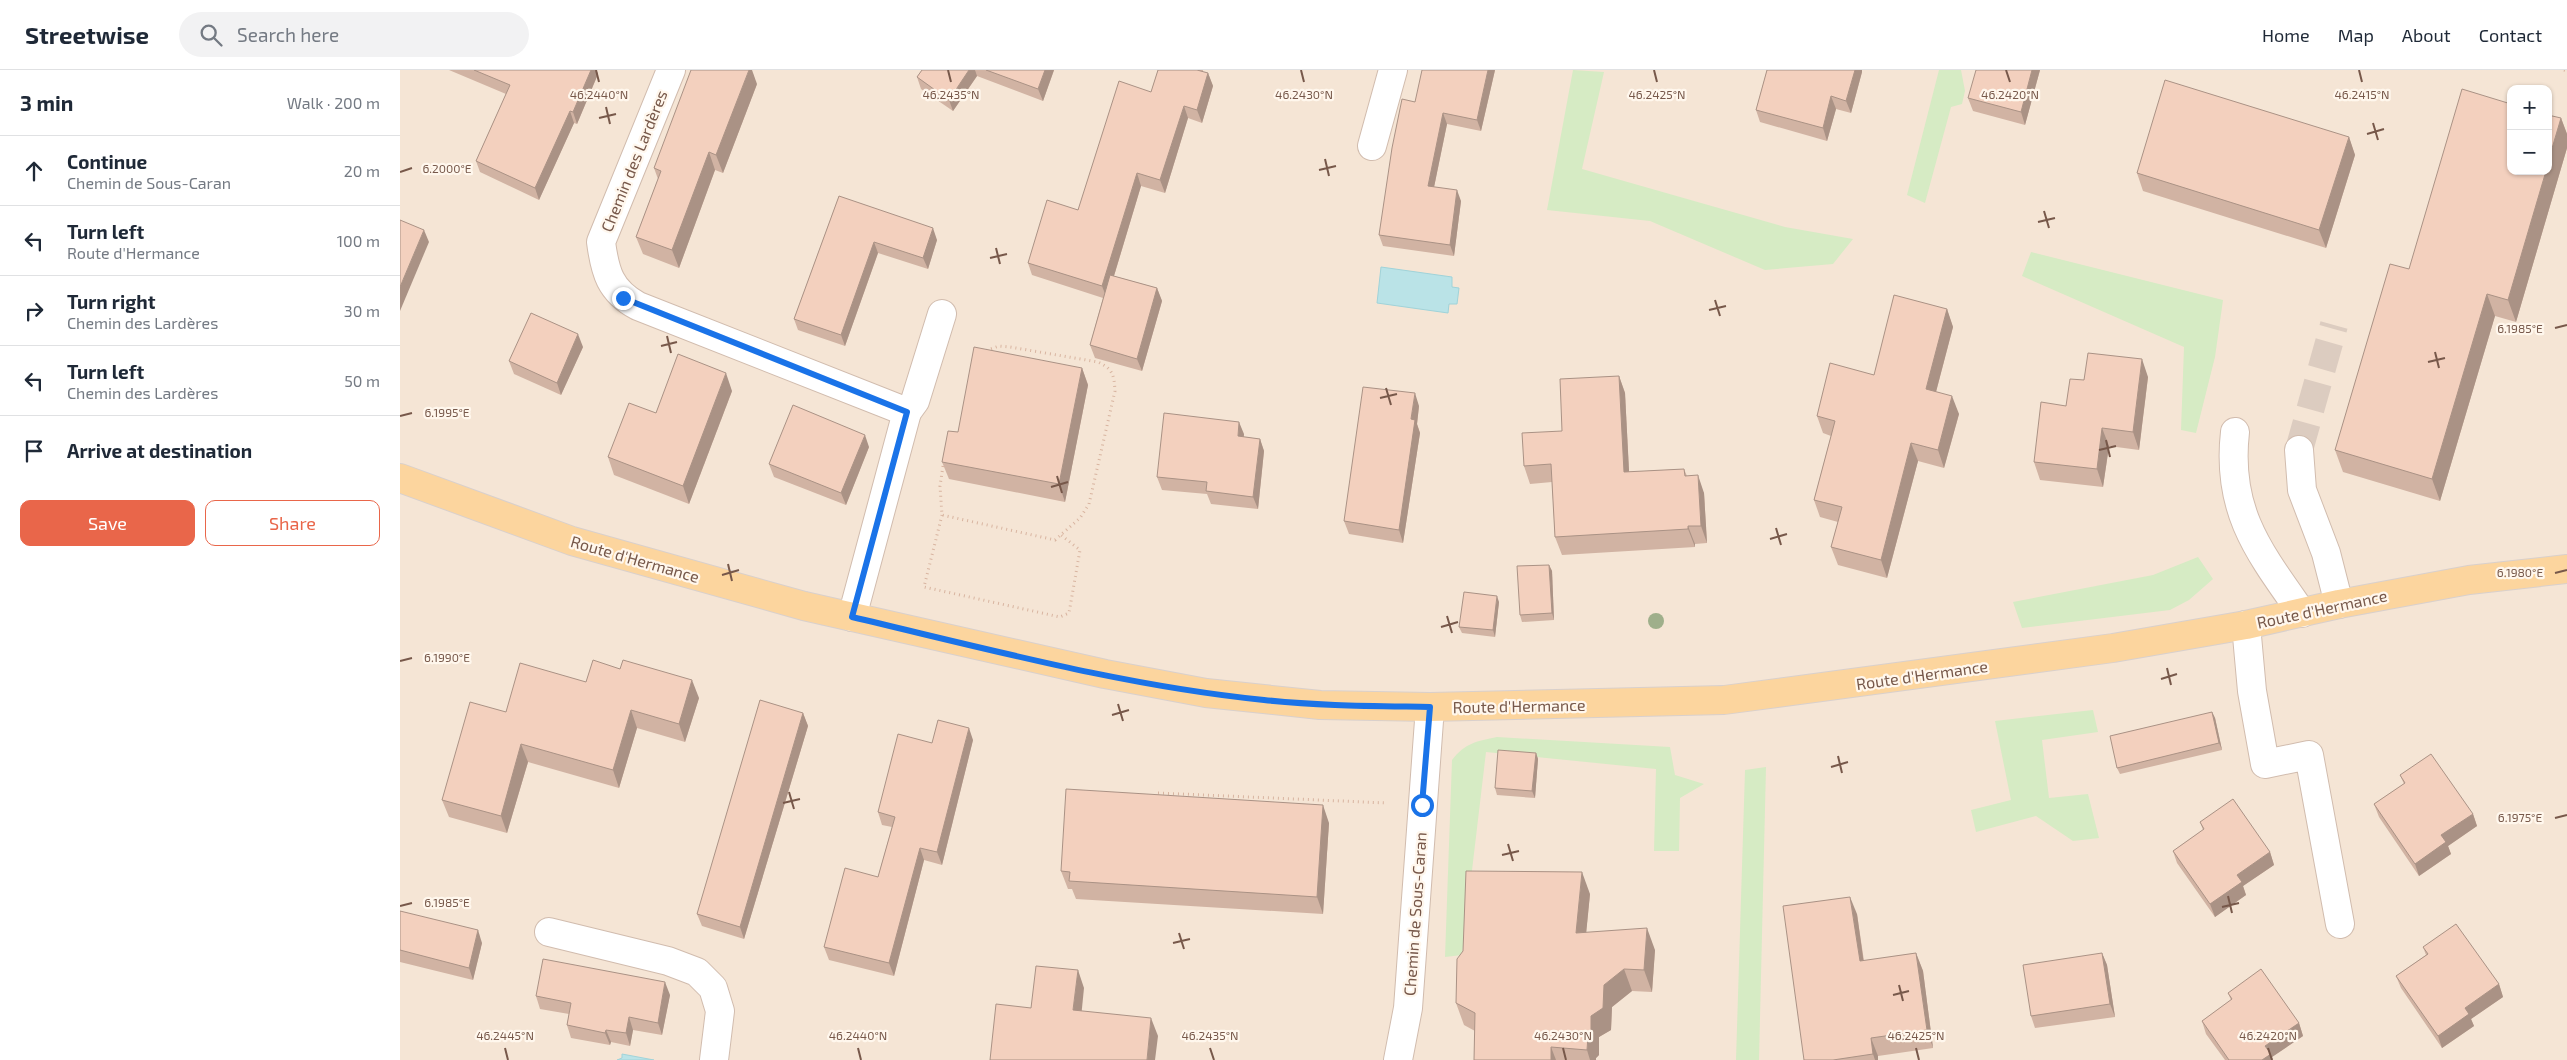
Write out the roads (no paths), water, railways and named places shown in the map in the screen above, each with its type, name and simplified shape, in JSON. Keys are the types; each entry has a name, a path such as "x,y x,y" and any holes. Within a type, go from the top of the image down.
{"main road":[{"name":"Route d'Hermance","path":"400,478 572,540 700,578 852,617 1105,674 1206,693 1320,705 1430,707 1724,700 2008,664 2246,625 2339,604 2469,580 2567,569"}],"street":[{"name":"Chemin des Lardères","path":"671,70 601,242 604,265 610,281 623,298 638,306 907,412"},
{"path":"1372,146 1393,70"},
{"path":"852,617 907,412 916,400 942,314"},
{"path":"2235,432 2234,472 2242,514 2260,554 2302,613"},
{"path":"2299,450 2302,490 2326,553 2339,604"},
{"path":"2246,625 2252,692 2265,764 2309,755 2340,924"},
{"name":"Chemin de Sous-Caran","path":"1398,1060 1409,1001 1430,707"},
{"path":"548,932 678,964 698,972 712,988 720,1011 714,1060"}],"water":[{"path":"1381,267 1452,277 1452,287 1459,288 1457,304 1449,304 1448,313 1377,303"},
{"path":"622,1054 654,1060 617,1060 622,1058"}],"tunnel":[{"path":"2299,450 2334,325"}]}
